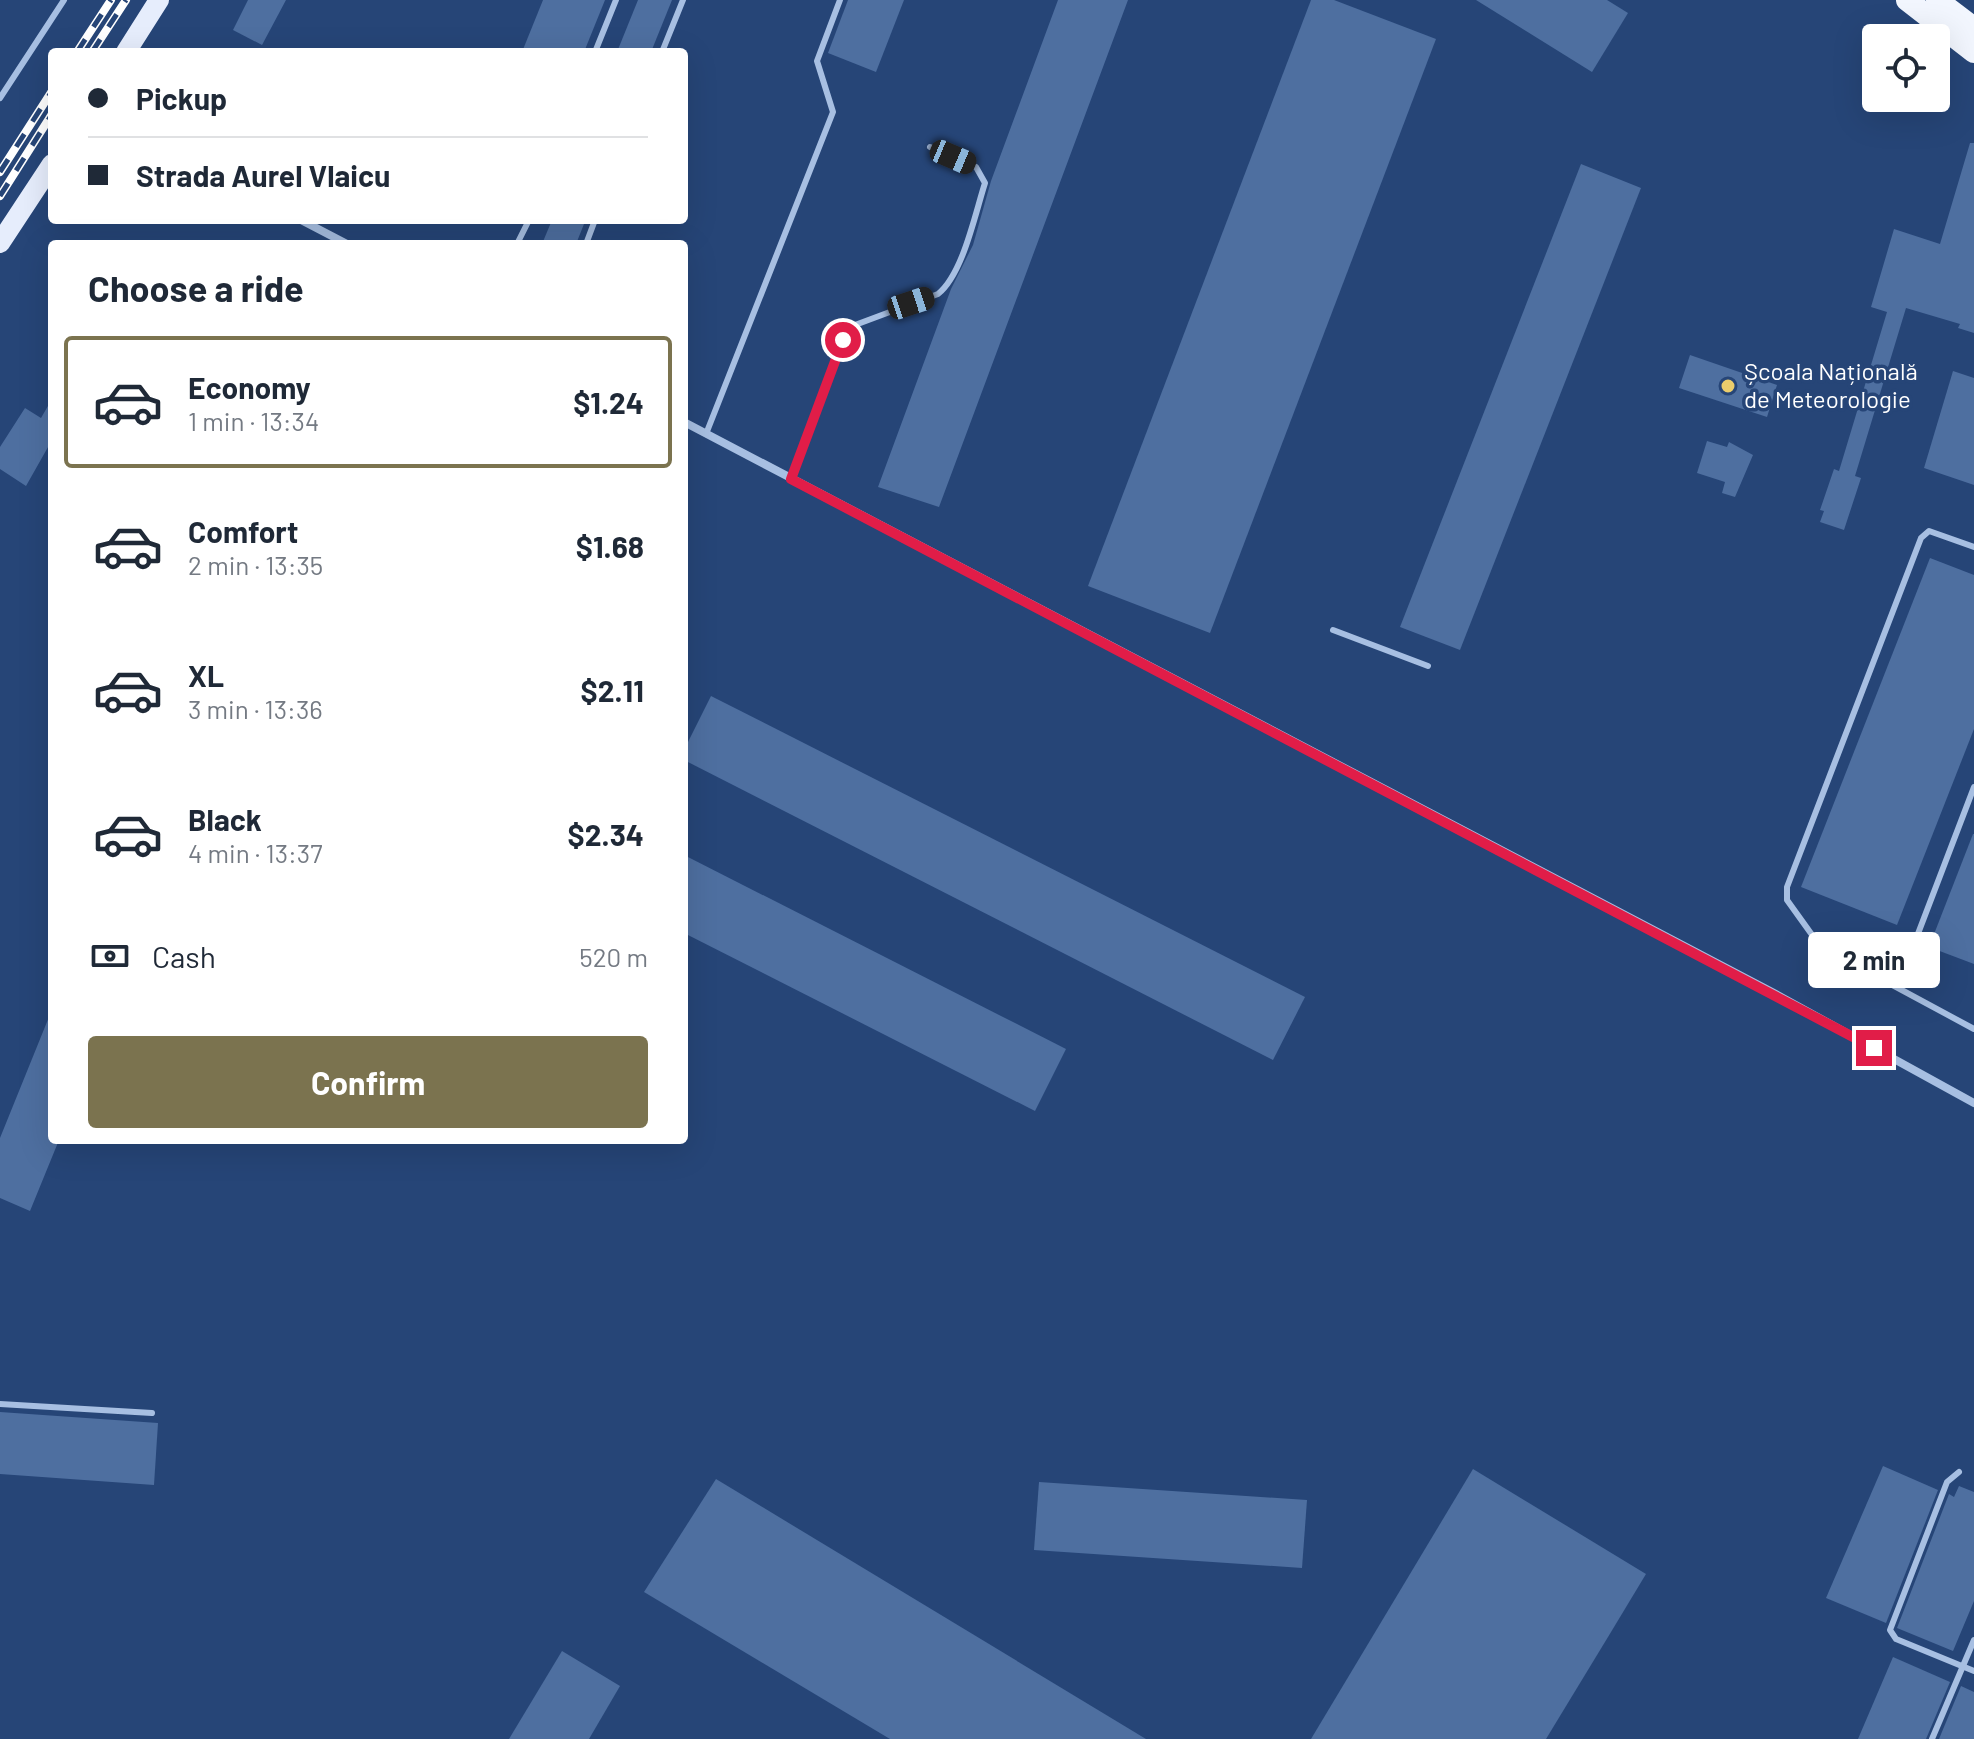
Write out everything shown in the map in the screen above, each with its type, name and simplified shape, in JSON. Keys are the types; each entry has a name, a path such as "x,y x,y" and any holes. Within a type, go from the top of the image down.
{"highway":[{"path":"1907,0 1974,52"},
{"path":"1937,0 1974,28"}],"main road":[{"path":"129,48 159,0"},
{"path":"0,243 48,170"}],"street":[{"path":"309,224 339,240"},
{"path":"688,424 1774,993 1974,1103"}],"lane":[{"path":"0,98 64,0"},
{"path":"597,48 616,0"},
{"path":"664,48 683,0"},
{"path":"706,434 833,112 817,61 840,0"},
{"path":"791,479 843,340 855,325 938,294 947,287 957,265 985,183 976,167 930,147"},
{"path":"1974,547 1929,531 1921,538 1787,887 1787,900 1820,946 1974,1029"},
{"path":"1333,630 1428,666"},
{"path":"1898,986 1974,787"},
{"path":"0,1404 152,1413"},
{"path":"1959,1472 1947,1482 1890,1630 1896,1639 1974,1671"},
{"path":"1932,1739 1974,1640"}],"building":[{"path":"248,0 286,0 262,45 233,30"},
{"path":"543,0 605,0 586,48 524,48"},
{"path":"638,0 672,0 653,48 619,48"},
{"path":"848,0 904,0 876,72 828,53"},
{"path":"1058,0 1128,0 939,507 878,487 951,289 973,245 991,181"},
{"path":"1311,0 1334,0 1436,39 1210,633 1088,586"},
{"path":"1476,0 1607,0 1628,13 1592,72"},
{"path":"1970,143 1974,143 1974,333 1958,328 1960,324 1906,308 1855,476 1861,478 1844,530 1820,522 1824,511 1820,510 1834,469 1839,471 1887,312 1871,307 1894,229 1940,244"},
{"path":"1581,164 1641,188 1460,650 1400,627"},
{"path":"550,224 584,224 578,240 544,240"},
{"name":"Școala Națională de Meteorologie","path":"1690,355 1777,385 1767,417 1679,388"},
{"path":"1953,371 1974,378 1974,485 1924,468"},
{"path":"48,406 48,447 26,486 0,469 0,447 25,408 41,418"},
{"path":"1707,441 1727,447 1729,442 1753,455 1735,497 1722,493 1725,482 1697,473"},
{"path":"1930,558 1974,575 1974,729 1897,925 1801,887"},
{"path":"711,696 1305,997 1273,1060 688,762 688,742"},
{"path":"1974,834 1974,964 1929,947"},
{"path":"688,857 1066,1049 1035,1111 688,935"},
{"path":"48,1019 48,1144 57,1144 30,1211 0,1198 0,1138"},
{"path":"0,1412 158,1423 154,1485 0,1474"},
{"path":"1883,1466 1938,1490 1886,1623 1826,1598"},
{"path":"1473,1469 1646,1574 1546,1739 1311,1739"},
{"path":"716,1479 1146,1739 890,1739 644,1592"},
{"path":"1039,1482 1307,1500 1302,1568 1034,1550"},
{"path":"1959,1486 1974,1492 1974,1601 1953,1651 1897,1628 1949,1494 1954,1497"},
{"path":"562,1651 620,1686 589,1739 509,1739"},
{"path":"1893,1657 1950,1682 1926,1739 1858,1739"},
{"path":"1961,1686 1974,1692 1974,1739 1939,1739"}],"railway":[{"path":"80,48 111,0"},
{"path":"95,48 126,0"},
{"path":"0,172 48,97"},
{"path":"0,196 48,120"}],"place":[{"name":"Școala Națională de Meteorologie","path":"1728,386"}],"route":[{"path":"843,340 791,479 1874,1048"}]}
